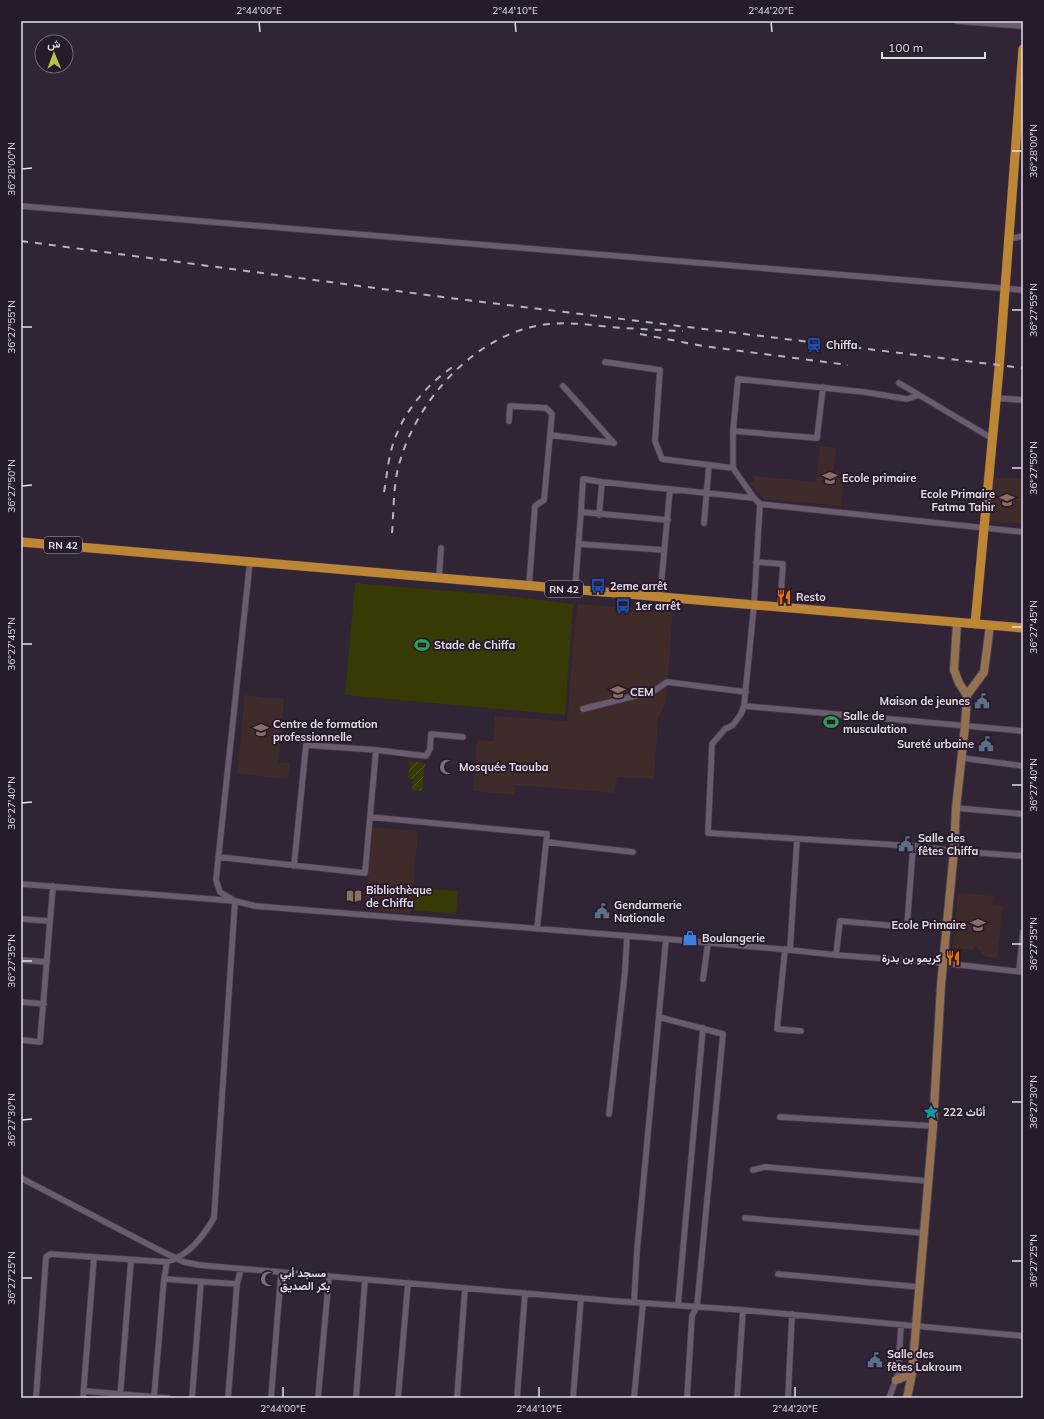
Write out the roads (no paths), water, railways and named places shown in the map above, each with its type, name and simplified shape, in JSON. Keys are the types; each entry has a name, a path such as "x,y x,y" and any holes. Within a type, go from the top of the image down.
{"main road":[{"path":"975,624 983,528 993,439 1023,50"},
{"name":"RN 42","path":"21,542 1023,628"},
{"path":"957,623 954,670 959,683 967,695"},
{"path":"907,1398 912,1374 933,1126 943,963 967,695 984,672 990,625"},
{"path":"896,1380 912,1374"}],"street":[{"path":"957,21 1023,26"},
{"path":"21,206 1023,290"},
{"path":"1008,239 1023,236"},
{"path":"605,362 660,370 655,441 662,459 734,468"},
{"path":"919,395 907,399 823,387 738,379 733,431 734,468 754,498 760,504 1023,532"},
{"path":"899,383 993,439"},
{"path":"550,435 614,443 563,386"},
{"path":"733,431 817,438 823,387"},
{"path":"996,398 1023,400"},
{"path":"509,421 510,406 546,408 552,414 544,500 534,506 529,586"},
{"path":"704,523 709,465"},
{"path":"575,590 583,480 754,498"},
{"path":"599,515 602,482"},
{"path":"660,597 670,489"},
{"path":"760,504 754,605 744,706 741,714 733,725 725,729 712,744 708,833 913,846 954,851 1023,856"},
{"path":"581,512 599,515 668,520"},
{"path":"579,544 664,550"},
{"path":"439,578 440,548"},
{"path":"235,901 220,892 216,880 250,561"},
{"path":"756,562 783,564 780,607"},
{"path":"583,709 654,691 667,682 746,692"},
{"path":"744,706 1023,731"},
{"path":"294,866 306,745 376,750 426,756 430,749 431,734 463,737"},
{"path":"218,857 365,873 376,750"},
{"path":"962,758 1023,766"},
{"path":"956,808 1023,814"},
{"path":"370,817 547,834 537,929"},
{"path":"797,839 788,949 777,1029 801,1031"},
{"path":"546,842 633,852"},
{"path":"836,955 840,921 907,927 913,846"},
{"path":"21,884 235,901 255,906 788,949 836,955 943,963 1021,972 1023,932"},
{"path":"21,1040 40,1042 53,886"},
{"path":"36,1398 46,1257 50,1254 167,1262 177,1259 194,1246 214,1218 235,901"},
{"path":"21,918 50,921"},
{"path":"609,1114 625,972 627,936"},
{"path":"634,1302 666,939"},
{"path":"703,979 708,943"},
{"path":"21,960 47,962"},
{"path":"21,1002 44,1004"},
{"path":"658,1017 723,1034 697,1306 692,1316 687,1398"},
{"path":"678,1305 703,1028"},
{"path":"780,1117 933,1126"},
{"path":"753,1170 765,1167 928,1181"},
{"path":"21,1178 177,1259 199,1265 241,1270 792,1314 1023,1336"},
{"path":"745,1218 924,1233"},
{"path":"83,1398 94,1257"},
{"path":"120,1396 131,1260"},
{"path":"154,1397 164,1279 167,1262"},
{"path":"228,1398 237,1284 241,1270"},
{"path":"271,1398 281,1273"},
{"path":"778,1274 919,1287"},
{"path":"318,1398 329,1276"},
{"path":"164,1279 237,1284"},
{"path":"356,1398 365,1280"},
{"path":"192,1398 201,1282"},
{"path":"398,1398 408,1283"},
{"path":"456,1398 465,1288"},
{"path":"517,1398 525,1293"},
{"path":"573,1398 582,1298"},
{"path":"634,1398 643,1302"},
{"path":"737,1398 743,1310"},
{"path":"788,1398 792,1314"},
{"path":"889,1398 896,1380 898,1369 900,1325"},
{"path":"84,1391 120,1396 168,1398"}],"railway":[{"path":"21,241 450,298 1023,368"},
{"path":"392,533 396,478 400,461 409,437 422,413 437,391 456,370 477,353 500,339 524,329 558,323 683,331"},
{"path":"640,334 703,346 848,365"},
{"path":"384,492 391,450 398,432 410,409 418,398 436,380 457,364"}],"place":[{"name":"Chiffa","path":"814,345"},
{"name":"Ecole primaire","path":"830,478"},
{"name":"Ecole Primaire Fatma Tahir","path":"1007,500"},
{"name":"2eme arrêt","path":"598,586"},
{"name":"Resto","path":"784,597"},
{"name":"1er arrêt","path":"623,606"},
{"name":"Stade de Chiffa","path":"422,645"},
{"name":"CEM","path":"618,692"},
{"name":"Maison de jeunes","path":"982,701"},
{"name":"Salle de musculation","path":"831,722"},
{"name":"Centre de formation professionnelle","path":"261,730"},
{"name":"Sureté urbaine","path":"986,744"},
{"name":"Mosquée Taouba","path":"447,767"},
{"name":"Salle des fêtes Chiffa","path":"906,844"},
{"name":"Bibliothèque de Chiffa","path":"354,896"},
{"name":"Gendarmerie Nationale","path":"602,911"},
{"name":"Ecole Primaire","path":"978,925"},
{"name":"Boulangerie","path":"690,938"},
{"name":"كريمو بن بدرة","path":"953,958"},
{"name":"أثاث 222","path":"931,1112"},
{"name":"مسجد أبي بكر الصديق","path":"268,1279"},
{"name":"Salle des fêtes Lakroum","path":"875,1360"}]}
